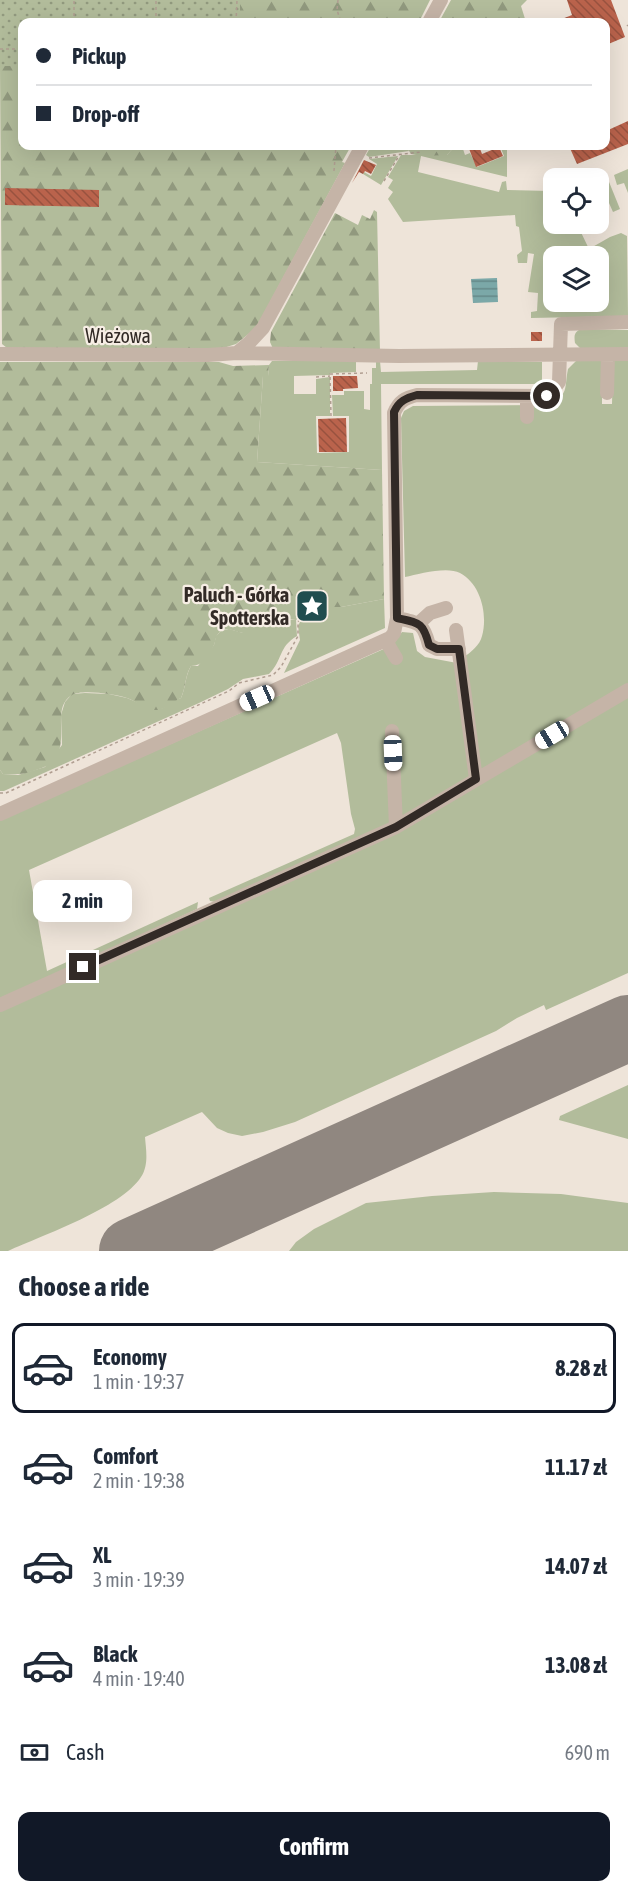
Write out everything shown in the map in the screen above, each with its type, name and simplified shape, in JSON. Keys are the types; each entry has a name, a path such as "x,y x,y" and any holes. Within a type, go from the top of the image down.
{"lane":[{"path":"431,18 441,0"},
{"path":"237,353 263,328 350,167 362,151"},
{"path":"0,814 386,640 394,633 397,618 394,412 398,405 408,397 417,395 547,396 559,382 561,324 628,322"},
{"name":"Wieżowa","path":"0,354 208,355 237,353 380,356 628,354"},
{"path":"607,393 608,355"},
{"path":"527,396 527,417"},
{"path":"419,623 430,613 446,608"},
{"path":"397,618 419,623 426,631 429,645 437,649 459,649"},
{"path":"456,630 476,779"},
{"path":"386,640 396,658"},
{"path":"0,1005 396,827 628,690"},
{"path":"392,731 396,827"}],"path":[{"path":"74,0 74,18"},
{"path":"156,0 156,18"},
{"path":"236,18 237,0"},
{"path":"338,0 337,10 340,18"},
{"path":"0,49 18,49"},
{"path":"336,150 333,170 340,187"},
{"path":"362,151 368,158 421,152"},
{"path":"384,182 400,154"},
{"path":"316,377 330,376 330,374 367,373"},
{"path":"330,376 331,416"},
{"path":"0,793 6,793 229,692 239,683 273,675 281,667 298,636 298,622 304,610 312,606"}],"green space":[{"path":"0,0 240,0 240,18 18,18 18,66 0,66"},
{"path":"240,0 430,0 421,18 240,18"},
{"path":"451,0 527,0 521,6 525,18 441,18"},
{"path":"0,66 18,66 18,150 349,150 342,162 345,163 256,328 236,344 214,351 7,348 2,344"},
{"path":"369,150 409,151 369,157 366,155"},
{"path":"408,150 451,150 447,155 411,154"},
{"path":"451,150 463,150 465,155 470,153 477,167 504,156 502,150 507,150 507,177 421,156 418,172 499,192 502,182 506,181 507,190 543,191 543,234 582,234 588,246 543,246 543,312 609,312 609,246 594,246 621,233 627,236 628,316 531,318 531,312 537,311 538,293 528,292 534,254 528,253 527,263 518,263 517,255 522,251 515,215 403,222 388,199 393,192 388,188 393,180 388,177 401,155 447,155"},
{"path":"398,156 381,185 363,174 364,172 371,176 377,164 369,159"},
{"path":"628,169 628,193 624,183 617,185 614,175"},
{"path":"609,182 620,209 613,212 609,203"},
{"path":"374,210 377,212 380,352 274,351 270,342 271,332 335,213 358,225 362,215 370,219"},
{"path":"581,329 628,330 628,349 581,349 575,343 575,338 576,333"},
{"path":"602,360 602,404 612,404 613,360 628,360 628,684 478,773 464,657 475,648 481,639 484,628 483,610 478,592 460,573 441,570 405,577 401,418 404,411 413,406 547,405 563,394 568,369 576,361"},
{"path":"272,361 356,361 356,372 294,376 294,394 316,394 316,379 330,377 330,416 316,416 317,453 349,452 349,416 333,416 332,395 344,395 344,391 364,391 364,409 370,410 370,384 372,384 372,368 376,368 376,361 380,361 381,372 477,370 478,361 542,362 542,384 381,384 382,470 257,462 263,376 268,376 269,365"},
{"path":"0,362 219,362 233,366 269,365 268,376 263,376 257,462 382,470 384,599 341,607 319,607 315,602 301,611 301,615 296,620 286,619 280,615 271,626 262,630 243,633 223,630 217,635 205,660 191,666 181,698 160,710 149,709 115,695 76,693 65,702 62,711 61,744 58,754 51,763 26,773 3,774 0,770"},
{"path":"384,599 385,628 284,673 300,640 298,626 305,612 319,607 341,607"},
{"path":"280,615 296,620 297,636 283,649 277,664 269,674 243,679 199,703 0,791 0,770 3,774 18,775 45,767 62,745 61,715 65,702 72,694 109,694 127,698 155,710 163,708 181,698 191,666 198,666 214,645 216,636 221,631 229,629 243,633 273,625"},
{"path":"402,632 413,633 417,651 425,657 457,663 470,778 390,824 215,902 210,901 209,898 354,834 341,743 337,733 29,870 47,971 198,902 197,909 0,1000 0,820 386,648 394,643"},
{"path":"628,696 628,973 546,1010 544,1005 496,1031 295,1122 242,1136 217,1128 202,1112 145,1137 145,1168 141,1177 131,1188 117,1199 80,1220 8,1251 0,1251 0,1011 400,831"},
{"path":"628,1085 628,1139 559,1120 560,1116"},
{"path":"494,1192 561,1194 628,1203 628,1251 289,1251 296,1242 314,1229 366,1203"}],"water":[{"path":"497,278 498,302 473,303 471,279"}],"building":[{"path":"567,0 611,0 625,37 610,43 610,18 564,18 572,15"},
{"path":"628,121 628,144 577,164 571,150 610,150 610,129"},
{"path":"470,150 480,150 482,154 492,150 500,150 503,156 476,167"},
{"path":"364,160 376,165 371,174 365,171 363,174 359,172 352,183"},
{"path":"5,188 99,190 99,207 5,205"},
{"path":"531,332 542,332 542,341 531,341"},
{"path":"333,376 357,376 358,388 333,391"},
{"path":"346,418 347,452 319,452 318,419"}],"runway":[{"path":"132,1251 628,1028"}],"place":[{"name":"Paluch - Górka Spotterska","path":"312,606"}],"route":[{"path":"83,967 396,827 476,779 459,649 437,649 429,645 426,631 419,623 397,618 394,412 402,401 417,395 547,396"}]}
